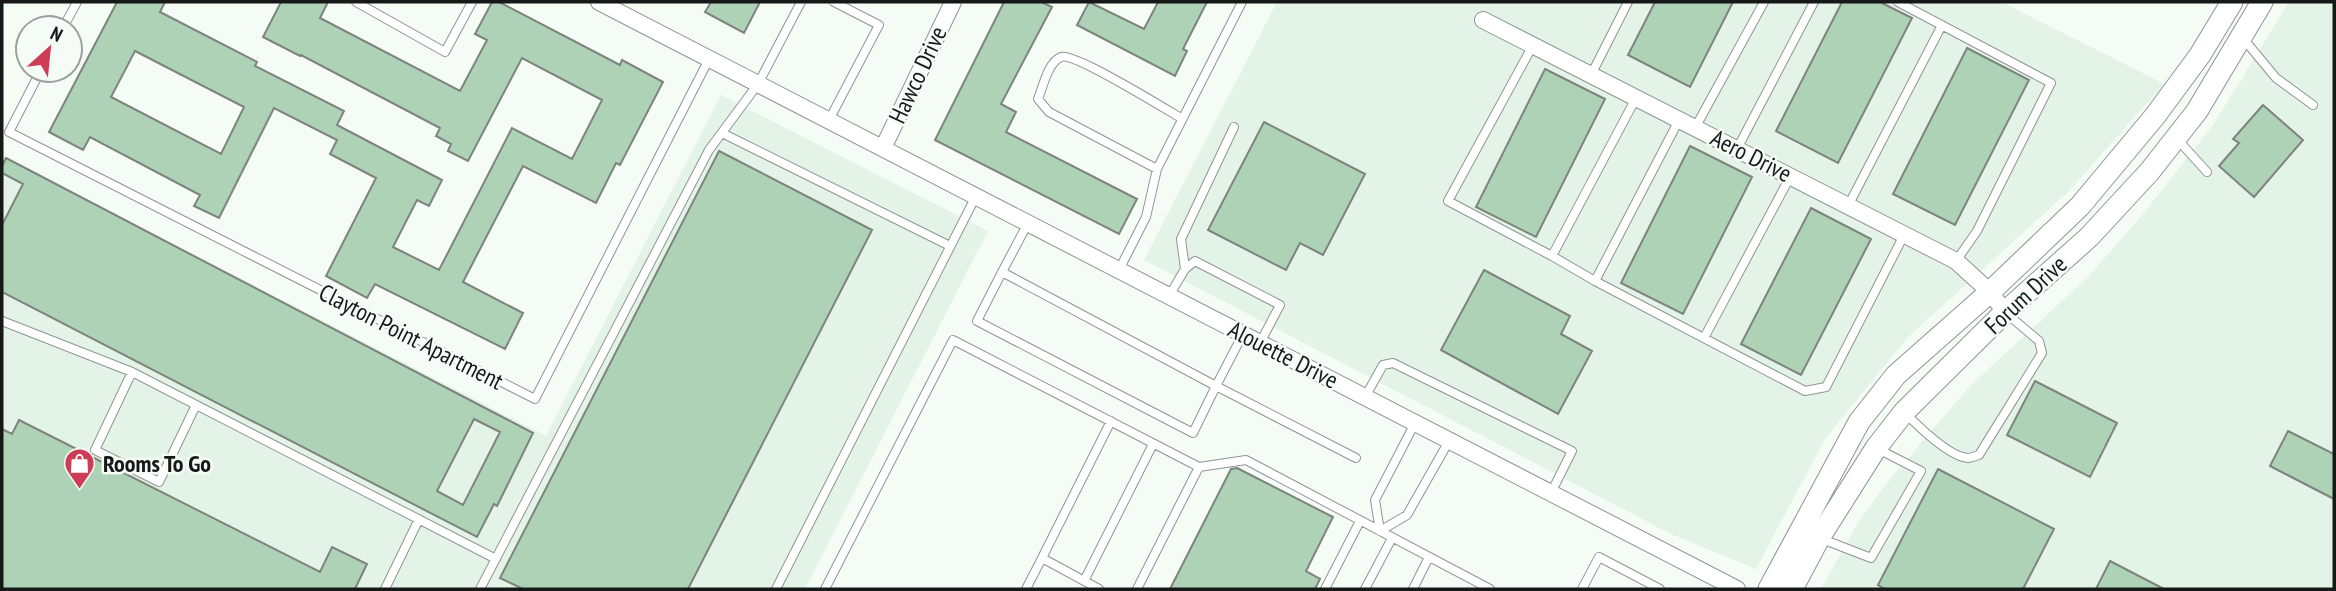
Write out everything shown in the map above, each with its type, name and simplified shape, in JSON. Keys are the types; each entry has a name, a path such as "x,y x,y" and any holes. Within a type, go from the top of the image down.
{"street":[{"name":"Alouette Drive","path":"599,2 1737,589"},
{"name":"Hawco Drive","path":"883,148 953,2"},
{"name":"Forum Drive","path":"1769,589 1859,422 1896,375 1990,292 2080,206 2155,116 2200,55 2232,2"},
{"name":"Forum Drive","path":"1792,589 1819,538 1876,448 1904,412 2005,312 2089,237 2150,171 2197,111 2262,2"},
{"name":"Aero Drive","path":"1483,20 1956,261 1990,292 2005,312"}],"lane":[{"path":"356,2 445,52 472,2"},
{"path":"480,589 709,150 758,83 801,2"},
{"path":"829,120 879,25 834,2"},
{"path":"1119,270 1146,218 1157,169 1242,2"},
{"path":"1591,75 1628,2"},
{"path":"1695,128 1764,2"},
{"path":"1737,149 1814,2"},
{"path":"1898,2 2051,83 1977,232 1956,261"},
{"path":"1848,206 1942,25"},
{"path":"2242,37 2276,78 2313,105"},
{"path":"1533,45 1448,201 1805,391 1826,387 1905,235"},
{"path":"1157,169 1049,112 1038,99 1046,78 1054,62 1066,56 1084,63 1181,118"},
{"name":"Clayton Point Apartment","path":"33,84 5,130 535,400 709,58"},
{"path":"1552,256 1636,98"},
{"path":"1595,281 1679,120"},
{"path":"1185,269 1181,239 1234,127"},
{"path":"722,133 950,246"},
{"path":"2176,137 2207,172"},
{"path":"1704,338 1790,177"},
{"path":"776,589 976,196"},
{"path":"1028,223 977,321 1194,433 1243,334"},
{"path":"1169,296 1185,269 1195,261 1280,305 1260,343"},
{"path":"1002,272 1356,458"},
{"path":"1904,412 1926,434 1967,458 1979,455 2042,353 2039,341 2005,312"},
{"path":"2,321 132,372 496,559"},
{"path":"825,589 953,340 1199,467 1246,460 1490,589"},
{"path":"1365,397 1383,365 1393,363 1572,451 1551,493"},
{"path":"132,372 95,450 159,482 196,405"},
{"path":"1026,589 1111,421"},
{"path":"1380,531 1375,500 1415,423"},
{"path":"1380,531 1407,515 1450,440"},
{"path":"1084,581 1153,444"},
{"path":"1819,538 1871,558 1922,471 1876,448"},
{"path":"1137,589 1199,467"},
{"path":"385,589 419,519"},
{"path":"1325,589 1360,521"},
{"path":"1365,589 1392,538"},
{"path":"1413,589 1429,557"},
{"path":"1582,589 1598,557 1660,589"},
{"path":"1042,558 1099,589"},
{"path":"1464,589 1469,578"}],"shaded area":[{"path":"1277,2 2002,2 2164,84 2069,191 1908,337 1825,439 1756,569 1671,534 1144,260"},
{"path":"2289,2 2334,2 2334,589 1821,589 1859,521 1890,479 1970,386 2089,276 2143,214 2213,125"},
{"path":"721,95 988,231 805,589 2,589 2,155 546,436"}],"building":[{"path":"117,2 165,2 160,12 257,62 255,66 344,111 337,125 442,180 429,206 417,200 393,247 439,270 512,128 572,159 602,100 522,58 468,161 448,151 451,144 436,136 440,128 263,37 281,2 328,2 320,18 460,91 487,40 475,34 492,2 499,2 620,65 622,60 663,82 620,165 616,163 596,203 523,166 463,282 523,313 505,349 375,284 367,298 326,276 376,178 330,154 337,140 274,108 219,218 194,206 200,195 90,137 83,150 49,132 74,84 84,84 84,65","holes":["135,51 244,107 221,154 111,97"]},
{"path":"711,2 760,2 744,33 705,12"},
{"path":"1004,2 1041,2 1052,7 1001,104 1016,112 1006,132 1137,199 1119,234 935,140"},
{"path":"1089,2 1144,29 1158,2 1207,2 1183,49 1187,51 1175,76 1077,25"},
{"path":"1655,2 1733,2 1690,87 1628,55"},
{"path":"1842,2 1880,2 1912,18 1838,163 1776,131"},
{"path":"1967,48 2029,80 1955,225 1893,194"},
{"path":"1545,69 1605,99 1536,237 1476,207"},
{"path":"2263,105 2303,140 2254,197 2219,166 2239,143 2233,139"},
{"path":"1264,122 1365,174 1323,255 1300,243 1286,270 1208,230"},
{"path":"1690,146 1752,177 1683,314 1621,283"},
{"path":"719,151 872,230 688,589 523,589 500,578"},
{"path":"6,158 533,433 497,506 494,504 477,537 2,292 2,225 23,184 2,173","holes":["474,419 500,432 463,505 437,491"]},
{"path":"1811,208 1871,239 1801,375 1741,344"},
{"path":"1484,270 1570,316 1561,334 1592,351 1558,414 1441,350"},
{"path":"2035,381 2117,423 2090,477 2007,435"},
{"name":"Rooms To Go","path":"19,420 320,572 332,547 367,564 355,589 2,589 2,429 12,434"},
{"path":"2288,431 2334,454 2334,499 2270,466"},
{"path":"1237,468 1333,517 1306,571 1320,579 1315,589 1170,589 1231,469"},
{"path":"1938,469 2054,529 2023,589 1885,589 1878,585"},
{"path":"2110,561 2164,589 2096,589"}],"place":[{"name":"Rooms To Go","path":"80,491"}]}
